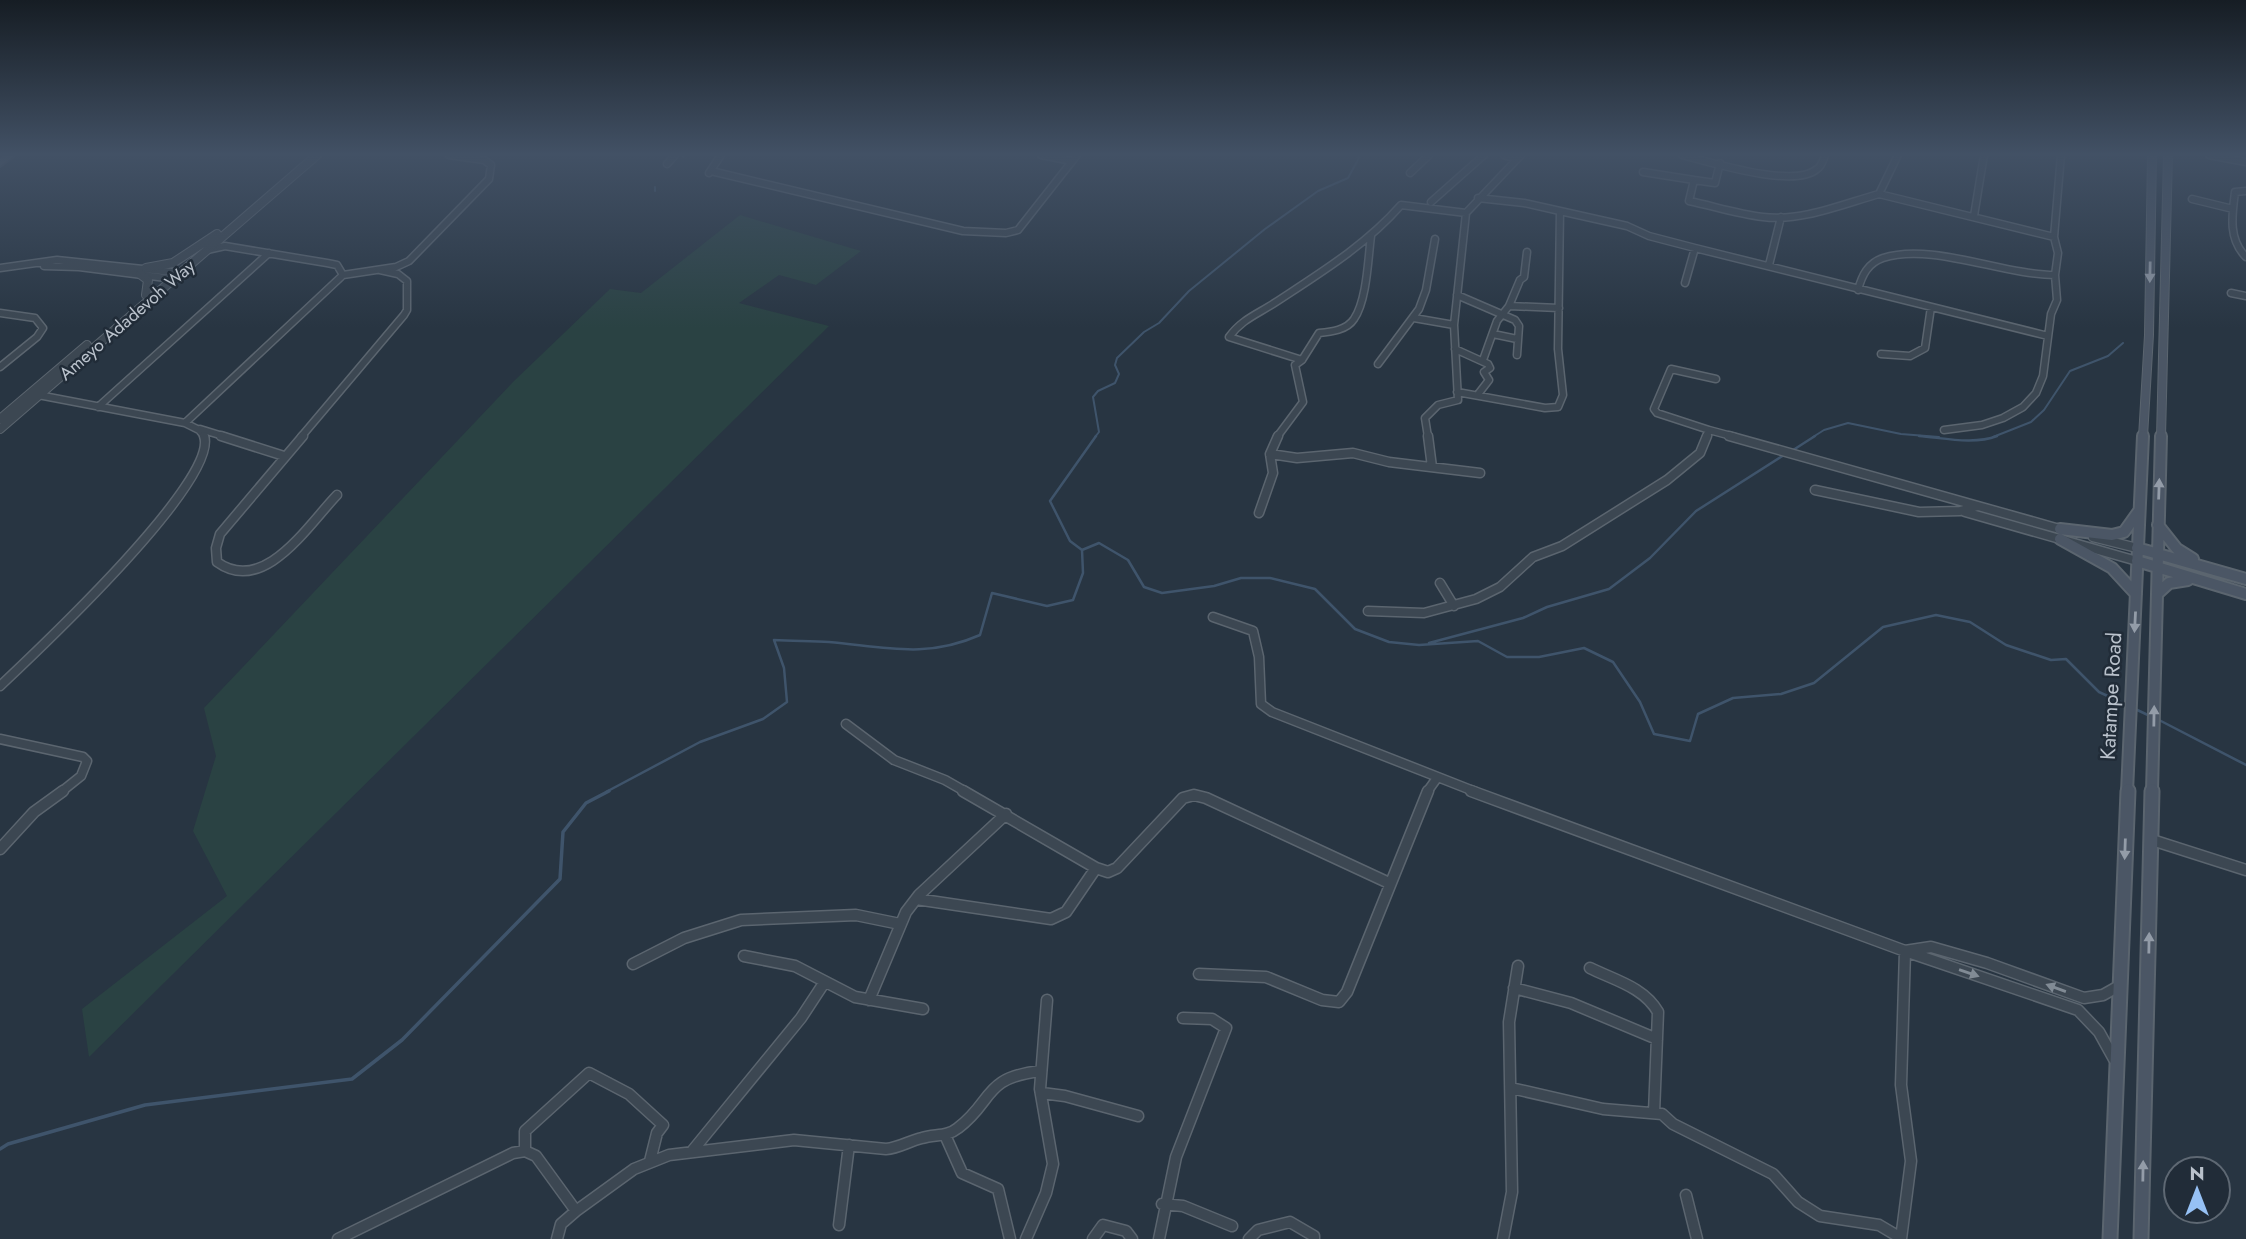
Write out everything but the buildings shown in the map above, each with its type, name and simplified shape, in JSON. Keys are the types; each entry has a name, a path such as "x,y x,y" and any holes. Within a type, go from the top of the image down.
{"main road":[{"name":"Katampe Road","path":"2110,1239 2119,1072 2119,986 2137,548 2149,335 2151,213"},
{"name":"Katampe Road","path":"2141,1239 2166,213"},
{"path":"2060,534 2112,535 2124,532 2139,511"},
{"path":"2158,524 2177,549 2228,574"},
{"path":"2060,534 2112,566 2124,576 2136,594"},
{"path":"2137,548 2246,579"},
{"path":"2137,561 2246,594"},
{"path":"2157,594 2169,583 2193,580"}],"street":[{"name":"Ameyo Adadevoh Way","path":"0,419 35,394 173,275 221,239 248,213"},
{"name":"Ameyo Adadevoh Way","path":"0,429 35,394 146,295 207,250 251,213"},
{"path":"185,423 343,275 380,270 409,261 456,213"},
{"path":"881,213 963,231 1006,233 1018,230 1033,213"},
{"path":"1302,360 1229,337 1240,322 1273,304 1371,236 1393,213"},
{"path":"1432,467 1425,418 1438,405 1458,400 1454,326 1466,214 1457,213"},
{"path":"1457,392 1479,393 1527,407 1558,407 1563,395 1558,349 1560,213"},
{"path":"1568,213 1627,226 1649,236 1858,290 2048,336"},
{"path":"1740,213 1781,217 1805,213"},
{"path":"1961,213 2054,237"},
{"path":"1944,430 1982,425 2023,407 2036,393 2043,376 2052,313 2057,300 2055,275 2058,253 2054,237 2056,213"},
{"path":"2233,213 2235,245 2246,257"},
{"path":"1769,265 1781,217"},
{"path":"1259,513 1273,473 1270,454 1285,424 1303,402 1295,365 1302,360 1319,333 1335,332 1354,320 1364,289 1364,271 1371,252 1371,236"},
{"path":"143,271 173,263 221,239 270,253 337,265 343,275"},
{"path":"1378,364 1386,349 1414,318 1422,304 1435,239"},
{"path":"1685,283 1695,248"},
{"path":"1483,360 1503,313 1524,277 1527,252"},
{"path":"98,407 270,253"},
{"path":"1858,290 1867,268 1873,263 1917,254 1954,258 2025,276 2055,275"},
{"path":"0,271 52,265 173,275"},
{"path":"337,495 265,567 247,572 226,569 217,562 216,548 220,534 407,310 407,281 398,274 380,270"},
{"path":"143,271 148,280 146,295"},
{"path":"2231,293 2246,296"},
{"path":"1457,295 1503,313 1517,322 1517,355"},
{"path":"1509,306 1559,308"},
{"path":"1881,354 1901,357 1918,355 1925,348 1931,307"},
{"path":"0,313 35,318 43,328 37,338 0,367"},
{"path":"1414,318 1454,326"},
{"path":"1493,334 1517,339"},
{"path":"1455,349 1483,360 1490,368 1484,372 1489,380 1479,393"},
{"path":"1716,379 1671,369 1654,409 1657,413 1709,430 1978,506 2137,561"},
{"path":"35,394 185,423 284,456"},
{"path":"0,686 105,583 165,514 200,464 206,446 205,436 198,428"},
{"path":"1368,611 1415,614 1454,606 1500,587 1533,557 1563,546 1667,480 1699,453 1709,430"},
{"path":"1270,454 1297,458 1353,453 1480,473"},
{"path":"1815,489 1891,507 1925,512 1965,512 2137,548"},
{"path":"1965,512 1978,506"},
{"path":"1440,583 1454,606"},
{"path":"1213,617 1252,631 1259,657 1261,704 1264,708 1437,778 1905,951 2078,1010 2096,1026 2110,1045 2119,1072"},
{"path":"846,724 894,760 945,780 1096,868 1108,872 1117,868 1176,803 1194,795 1206,798 1389,883"},
{"path":"0,739 83,757 87,761 87,767 72,784 38,807 0,849"},
{"path":"0,746 16,742"},
{"path":"1199,974 1266,977 1322,1000 1339,1002 1347,992 1428,790 1437,778"},
{"path":"869,1000 900,924 916,899 1006,814"},
{"path":"2151,840 2246,870"},
{"path":"916,899 1051,919 1066,912 1096,868"},
{"path":"633,964 684,938 741,920 856,915 900,924"},
{"path":"1905,951 1931,947 1987,962 2084,999 2103,995 2119,986"},
{"path":"1511,1088 1602,1109 1662,1114 1673,1124 1773,1174 1798,1202 1820,1216 1880,1225 1901,1239 1911,1161 1901,1084 1905,951"},
{"path":"744,956 795,966 824,983 869,1000 923,1009"},
{"path":"1503,1239 1512,1192 1509,1023 1518,966"},
{"path":"1590,968 1652,1001 1658,1012 1654,1113"},
{"path":"693,1150 802,1018 824,983"},
{"path":"1514,988 1571,1003 1657,1039"},
{"path":"1026,1239 1044,1199 1053,1162 1050,1140 1045,1130 1040,1071 1047,1000"},
{"path":"1159,1239 1162,1204 1172,1160 1226,1028 1221,1022 1205,1017 1183,1018"},
{"path":"557,1239 561,1224 576,1211 650,1161 693,1150 718,1150 760,1141 794,1140 873,1149 898,1148 923,1137 945,1135 957,1129 975,1113 988,1094 1004,1081 1021,1073 1040,1071"},
{"path":"525,1151 525,1131 589,1073 629,1094 663,1125 657,1133 650,1161"},
{"path":"1042,1093 1059,1094 1104,1109 1138,1116"},
{"path":"945,1135 962,1173 996,1186 1003,1195 1004,1218 1010,1239"},
{"path":"839,1225 849,1145"},
{"path":"338,1239 513,1153 525,1151 536,1156 576,1211"},
{"path":"1686,1195 1697,1239"},
{"path":"1162,1204 1183,1206 1232,1226"},
{"path":"1250,1239 1258,1230 1290,1222 1314,1236 1314,1239"},
{"path":"1093,1239 1103,1225 1126,1231 1132,1239"}],"green space":[{"path":"740,215 861,251 816,285 779,275 739,303 829,326 89,1057 82,1009 227,896 193,831 216,756 204,708 514,381 610,289 641,293"}],"waterway":[{"path":"1095,437 1099,432 1093,397 1098,391 1115,383 1119,374 1115,365 1117,358 1144,332 1159,323 1189,291 1288,213"},
{"path":"1993,437 2031,422 2044,410 2070,371 2108,356 2123,343"},
{"path":"1813,437 1824,430 1848,423 1901,434 1939,437"},
{"path":"1082,550 1070,541 1050,501 1096,436"},
{"path":"1790,452 1815,436"},
{"path":"1919,436 1969,440 1997,436"},
{"path":"1429,643 1523,618 1547,607 1609,589 1650,558 1696,511 1784,455"},
{"path":"1082,550 1099,543 1128,560 1144,587 1162,593 1214,586 1241,578 1270,578 1315,589 1355,629 1389,642 1419,645 1478,641 1507,657 1539,657 1584,648 1613,662 1640,702 1654,734 1690,741 1698,714 1733,698 1781,694 1814,683 1883,627 1936,615 1970,622 2006,645 2051,660 2066,659 2099,692 2127,705"},
{"path":"606,792 700,742 763,719 787,702 784,668 774,640 905,649 942,647 960,642 980,635 992,593 1047,606 1073,600 1083,573 1082,550"},
{"path":"2133,708 2150,716"},
{"path":"2159,720 2246,765"},
{"path":"0,1149 8,1144 145,1105 352,1079 402,1040 560,879 563,832 586,803 609,791"}]}
